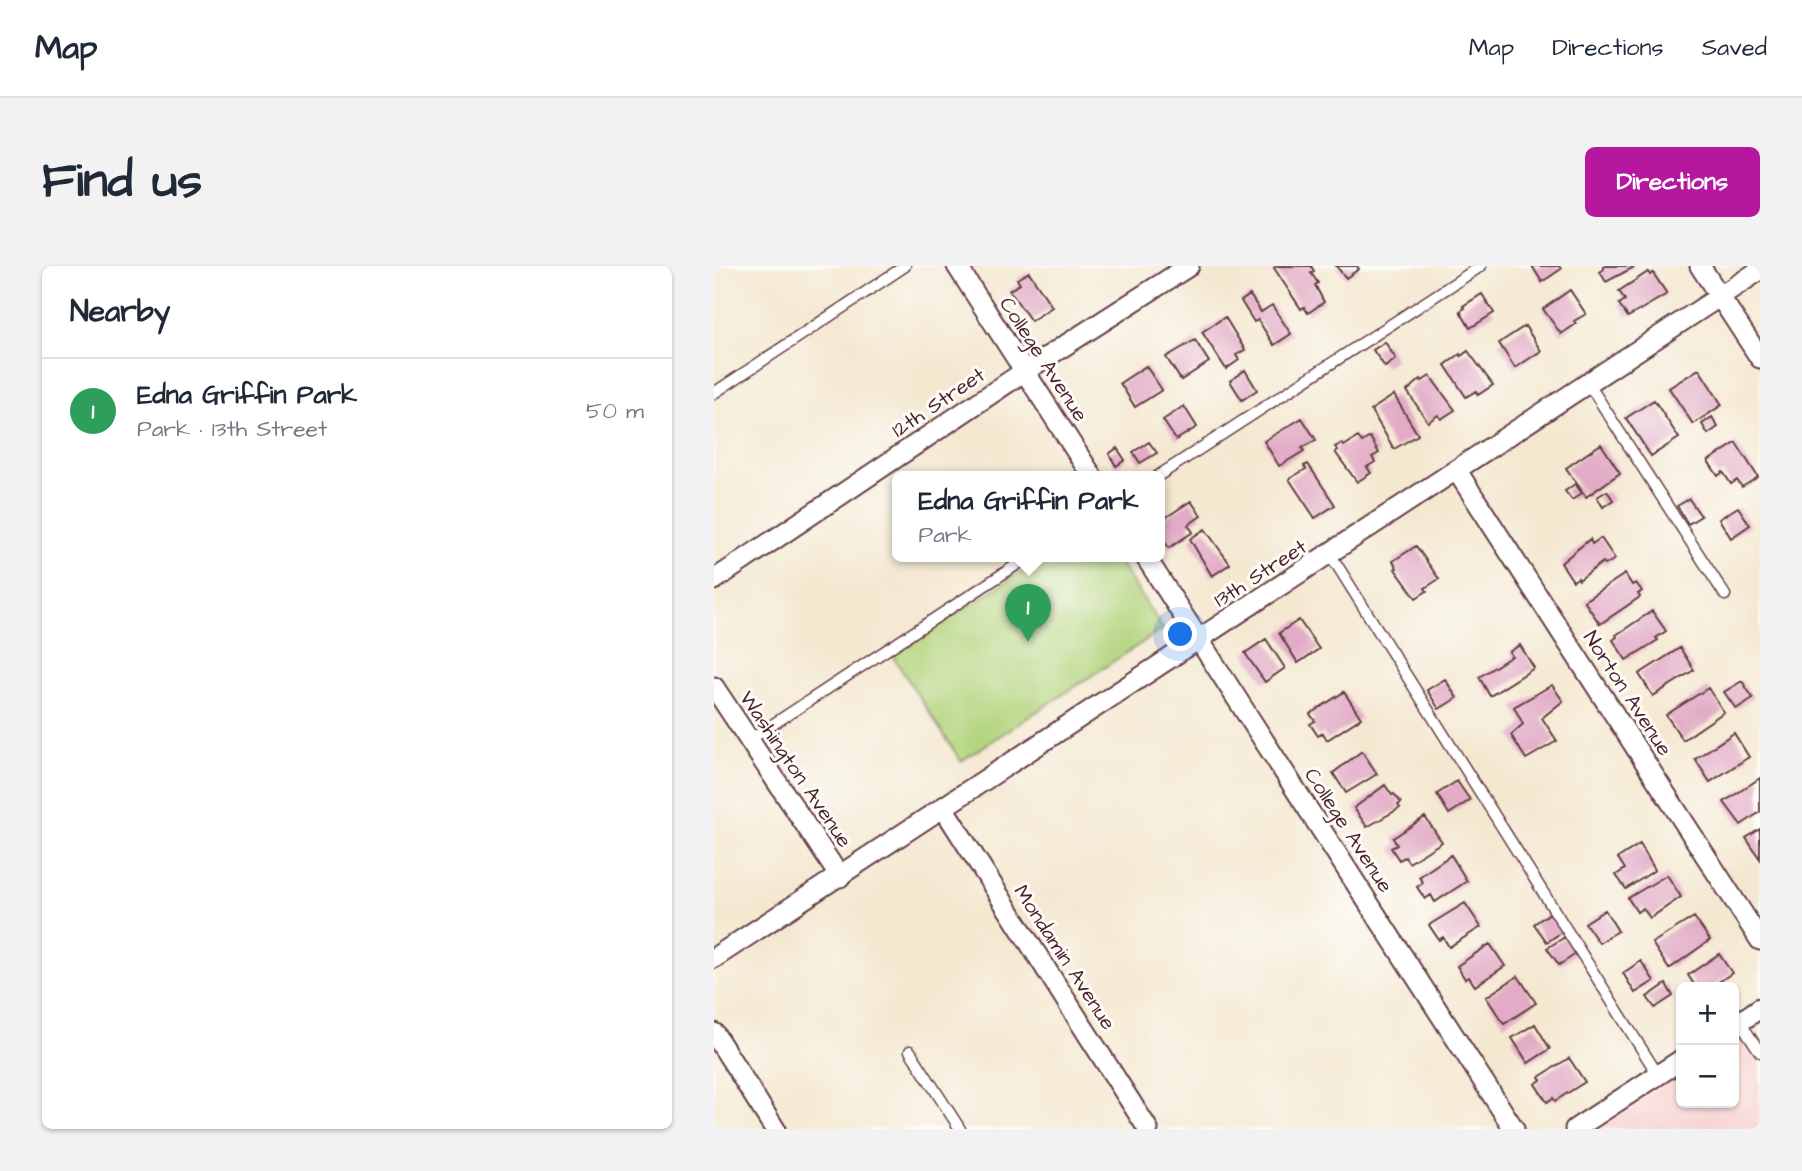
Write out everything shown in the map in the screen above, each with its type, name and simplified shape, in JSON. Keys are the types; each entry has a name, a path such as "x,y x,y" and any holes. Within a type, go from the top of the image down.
{"street":[{"name":"College Avenue","path":"957,266 1089,471"},
{"name":"12th Street","path":"714,580 1189,266"},
{"path":"1700,266 1760,358"},
{"name":"13th Street","path":"714,958 1200,641 1760,270"},
{"name":"Norton Avenue","path":"1457,471 1760,940"},
{"name":"College Avenue","path":"1149,562 1514,1129"},
{"name":"Washington Avenue","path":"714,687 840,877"},
{"name":"Mondamin Avenue","path":"944,809 1149,1129"},
{"path":"1739,1023 1760,1008"},
{"path":"714,1033 775,1129"},
{"path":"1575,1129 1676,1063"}],"lane":[{"path":"714,393 905,266"},
{"path":"1165,471 1481,266"},
{"path":"1588,383 1725,595"},
{"path":"1330,554 1658,1074"},
{"path":"749,740 1021,562"},
{"path":"1739,1026 1760,1052"},
{"path":"910,1051 960,1129"}],"shaded area":[{"path":"1760,1023 1760,1129 1597,1129 1676,1077 1676,1108 1739,1108 1739,1037"}],"green space":[{"path":"1038,562 1119,562 1163,629 961,761 892,655"}],"building":[{"path":"1311,266 1314,271 1311,273 1318,283 1315,285 1324,302 1308,313 1304,307 1301,309 1274,268"},
{"path":"1336,266 1357,266 1359,269 1346,278"},
{"path":"1532,266 1559,266 1561,269 1542,282"},
{"path":"1603,266 1636,266 1606,282 1600,272 1604,269"},
{"path":"1029,272 1052,307 1031,321 1009,290 1020,284 1017,279"},
{"path":"1648,272 1650,275 1653,273 1667,294 1628,317 1619,304 1625,300 1619,291"},
{"path":"1570,290 1586,314 1561,334 1543,309"},
{"path":"1482,294 1494,313 1470,328 1460,311 1465,308 1463,306"},
{"path":"1250,295 1261,312 1272,305 1291,334 1274,345 1258,320 1254,322 1241,301"},
{"path":"1225,317 1245,350 1236,355 1239,360 1226,369 1202,332"},
{"path":"1525,326 1541,351 1515,368 1499,343"},
{"path":"1195,340 1209,362 1181,380 1166,357"},
{"path":"1385,342 1396,359 1385,367 1373,350"},
{"path":"1468,351 1493,385 1478,395 1476,391 1466,397 1445,365"},
{"path":"1146,366 1162,390 1135,407 1120,383"},
{"path":"1699,369 1722,405 1693,424 1669,388"},
{"path":"1245,370 1257,390 1242,400 1230,381"},
{"path":"1430,376 1455,410 1441,419 1438,415 1428,422 1407,391 1421,379 1422,381"},
{"path":"1394,395 1418,435 1394,449 1371,410"},
{"path":"1654,400 1679,438 1651,456 1626,418"},
{"path":"1184,406 1197,427 1176,440 1163,420"},
{"path":"1712,417 1718,427 1708,434 1702,424"},
{"path":"1302,418 1316,440 1302,448 1304,451 1279,466 1264,441"},
{"path":"1358,437 1362,442 1370,437 1379,453 1372,457 1375,462 1367,467 1371,473 1357,482 1335,452 1338,450 1335,447 1342,443 1344,446"},
{"path":"1149,442 1157,453 1140,463 1133,452"},
{"path":"1736,443 1758,477 1742,487 1737,480 1731,484 1723,472 1718,476 1708,461"},
{"path":"1601,444 1620,473 1586,497 1566,468"},
{"path":"1117,448 1125,460 1116,466 1109,454"},
{"path":"1308,464 1335,505 1315,518 1289,479 1306,469 1304,466"},
{"path":"1575,484 1582,493 1572,500 1565,491"},
{"path":"1607,491 1613,500 1603,507 1597,497"},
{"path":"1689,499 1701,516 1688,524 1677,506"},
{"path":"1191,501 1201,516 1188,525 1193,532 1169,548 1165,542 1165,518"},
{"path":"1738,507 1750,525 1731,538 1719,519"},
{"path":"1205,529 1230,564 1212,576 1190,539"},
{"path":"1601,538 1615,559 1605,565 1603,562 1579,580 1578,578 1573,581 1561,563 1590,539 1592,544"},
{"path":"1416,546 1439,579 1416,598 1395,569 1397,568 1393,561"},
{"path":"1625,574 1632,585 1636,583 1642,591 1638,594 1640,597 1600,624 1584,601"},
{"path":"1652,611 1666,631 1656,638 1658,640 1626,660 1613,640 1616,635"},
{"path":"1299,620 1319,649 1298,663 1279,633"},
{"path":"1266,639 1285,668 1265,682 1245,653"},
{"path":"1520,645 1534,668 1490,696 1479,677 1512,656 1509,652"},
{"path":"1680,648 1694,670 1653,696 1639,674"},
{"path":"1445,679 1457,698 1439,709 1427,690"},
{"path":"1742,681 1753,698 1736,709 1724,692"},
{"path":"1552,685 1563,701 1542,718 1557,741 1526,759 1511,735 1523,724 1514,707"},
{"path":"1708,688 1724,712 1683,740 1666,715"},
{"path":"1344,692 1361,718 1327,740 1323,733 1318,736 1310,724 1315,721 1310,714"},
{"path":"1734,733 1749,757 1710,782 1695,759"},
{"path":"1362,751 1377,774 1346,793 1333,773"},
{"path":"1760,778 1760,812 1741,825 1724,802"},
{"path":"1457,781 1470,800 1449,814 1437,794"},
{"path":"1385,785 1401,803 1398,805 1400,808 1367,827 1354,808"},
{"path":"1425,817 1442,842 1409,863 1405,857 1399,860 1391,848 1397,845 1393,838"},
{"path":"1760,829 1760,859 1746,838"},
{"path":"1640,844 1655,870 1626,889 1616,875 1625,869 1618,858"},
{"path":"1451,855 1467,881 1435,902 1431,895 1425,899 1417,887 1423,883 1419,877"},
{"path":"1667,875 1681,897 1650,918 1643,908 1637,912 1628,898"},
{"path":"1465,903 1481,927 1449,947 1443,937 1439,940 1429,925"},
{"path":"1605,910 1618,931 1599,943 1585,923"},
{"path":"1550,913 1562,932 1547,942 1534,924"},
{"path":"1694,917 1710,940 1669,969 1652,943"},
{"path":"1565,937 1576,954 1559,965 1547,948"},
{"path":"1490,944 1505,966 1475,986 1469,977 1465,979 1457,966"},
{"path":"1719,954 1732,973 1718,982 1692,982 1688,975"},
{"path":"1641,961 1654,981 1635,993 1623,973"},
{"path":"1518,976 1536,1003 1504,1024 1486,997"},
{"path":"1666,984 1673,996 1655,1008 1647,997"},
{"path":"1535,1024 1550,1049 1528,1063 1512,1038"},
{"path":"1569,1058 1585,1082 1555,1101 1553,1098 1547,1102 1535,1084 1541,1080 1539,1077"}],"place":[{"name":"Edna Griffin Park","path":"1028,642"}]}
